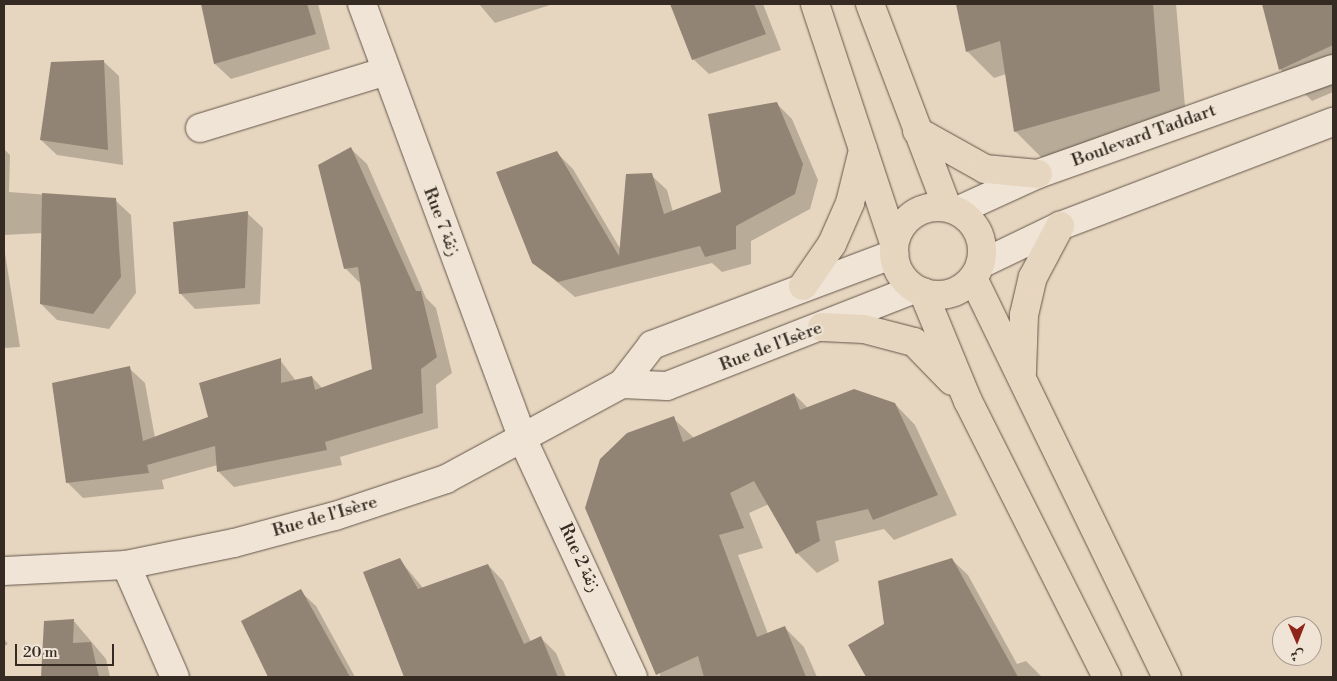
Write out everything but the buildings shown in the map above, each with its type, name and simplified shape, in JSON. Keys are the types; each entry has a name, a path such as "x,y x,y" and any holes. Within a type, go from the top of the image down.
{"main road":[{"path":"815,4 863,150 901,276 919,290 968,401 1107,677"},
{"path":"870,4 917,131 952,209 978,231 977,271 1022,376 1166,677"},
{"path":"917,131 985,168 1038,174"},
{"path":"803,286 847,211 863,150"},
{"path":"894,249 913,214 929,207 952,209"},
{"path":"1022,376 1029,296 1060,226"},
{"path":"919,290 948,294 977,271"},
{"path":"822,327 864,329 914,342 931,355 968,401"}],"street":[{"name":"Rue 7 زنقة","path":"362,4 383,72 523,440"},
{"name":"Boulevard Taddart","path":"952,209 1038,174 1333,68"},
{"path":"200,128 383,72"},
{"path":"977,271 1060,226 1333,122"},
{"name":"Rue de l'Isère","path":"4,571 126,565 336,516 446,478 523,440 622,384 652,345 894,249"},
{"name":"Rue de l'Isère","path":"622,384 667,386 919,290"},
{"name":"Rue 2 زنقة","path":"523,440 633,677"},
{"path":"126,565 175,677"}]}
